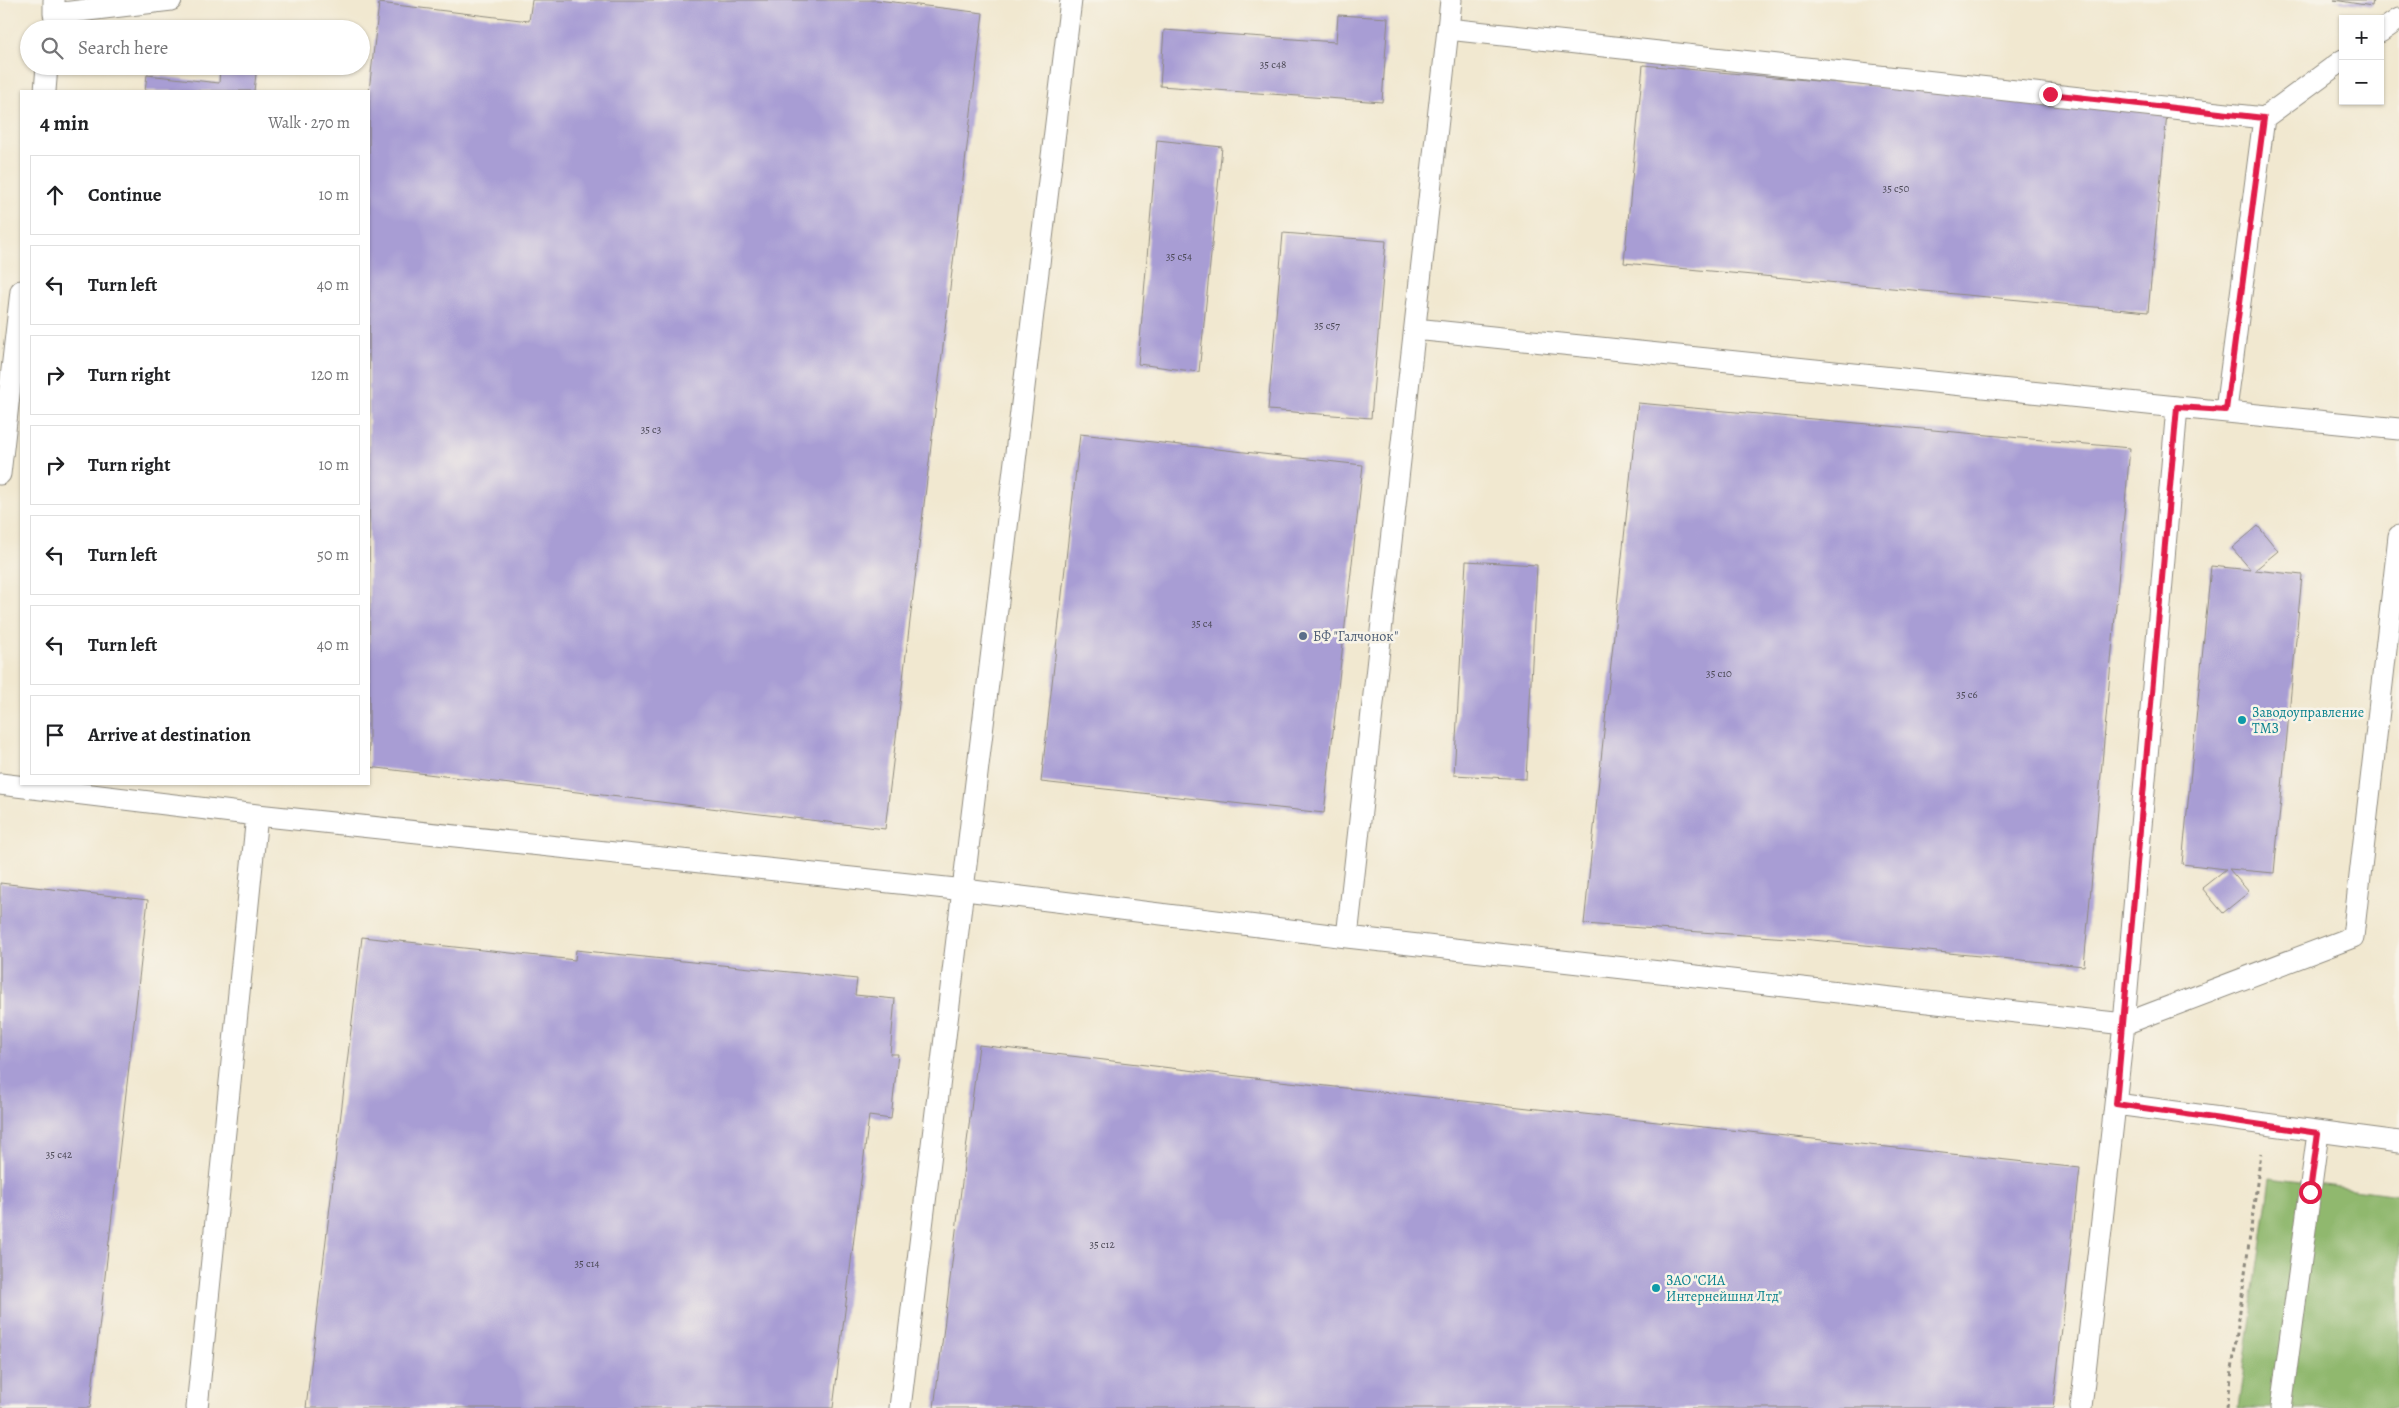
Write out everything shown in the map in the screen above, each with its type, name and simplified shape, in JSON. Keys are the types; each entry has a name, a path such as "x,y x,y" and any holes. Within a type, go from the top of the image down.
{"lane":[{"path":"53,14 172,0"},
{"path":"900,1408 965,890 1071,0"},
{"path":"1347,938 1451,0"},
{"path":"2384,29 2399,19"},
{"path":"1448,29 2264,118 2339,63"},
{"path":"45,90 47,75"},
{"path":"2226,410 2264,118"},
{"path":"0,474 20,301"},
{"path":"1415,330 2177,407 2226,410 2399,429"},
{"path":"2081,1408 2124,1024 2177,407"},
{"path":"0,784 257,815 965,890 1347,938 2124,1024 2353,938 2399,536"},
{"path":"197,1408 257,815"},
{"path":"2116,1104 2318,1133 2399,1142"},
{"path":"2281,1408 2318,1133"}],"path":[{"path":"2227,1408 2264,1125"}],"green space":[{"path":"2271,1178 2399,1195 2399,1408 2238,1408"}],"building":[{"path":"532,0 877,0 983,13 885,829 370,767 369,90 379,3 529,21"},
{"path":"2334,0 2373,0 2372,6"},
{"path":"1338,15 1388,18 1382,102 1160,86 1164,30 1336,42"},
{"path":"1643,65 2167,113 2148,312 1624,263"},
{"path":"147,75 219,83 219,75 256,75 254,90 145,90"},
{"path":"1157,140 1222,147 1199,372 1138,364"},
{"path":"1283,233 1386,241 1371,418 1268,410"},
{"path":"1638,403 2130,448 2084,966 1802,939 1584,924"},
{"path":"1080,434 1363,465 1324,813 1041,782"},
{"name":"Заводоуправление ТМЗ","path":"2258,526 2278,551 2255,570 2302,575 2274,873 2229,869 2249,892 2223,913 2202,888 2226,869 2182,864 2211,566 2251,570 2232,548"},
{"path":"1466,561 1537,565 1526,779 1454,775"},
{"path":"0,883 148,900 90,1408 0,1408"},
{"path":"362,937 575,960 576,950 857,979 855,995 895,999 890,1054 898,1054 891,1119 869,1116 833,1408 306,1408"},
{"name":"ЗАО \"СИА Интернейшнл Лтд\"","path":"979,1045 1271,1080 2080,1168 2053,1408 934,1408"}],"place":[{"name":"БФ \"Галчонок\"","path":"1303,636"},
{"name":"Заводоуправление ТМЗ","path":"2242,720"},
{"name":"ЗАО \"СИА Интернейшнл Лтд\"","path":"1656,1288"}],"route":[{"path":"2050,94 2264,118 2226,410 2177,407 2116,1104 2318,1133 2310,1192"}]}
